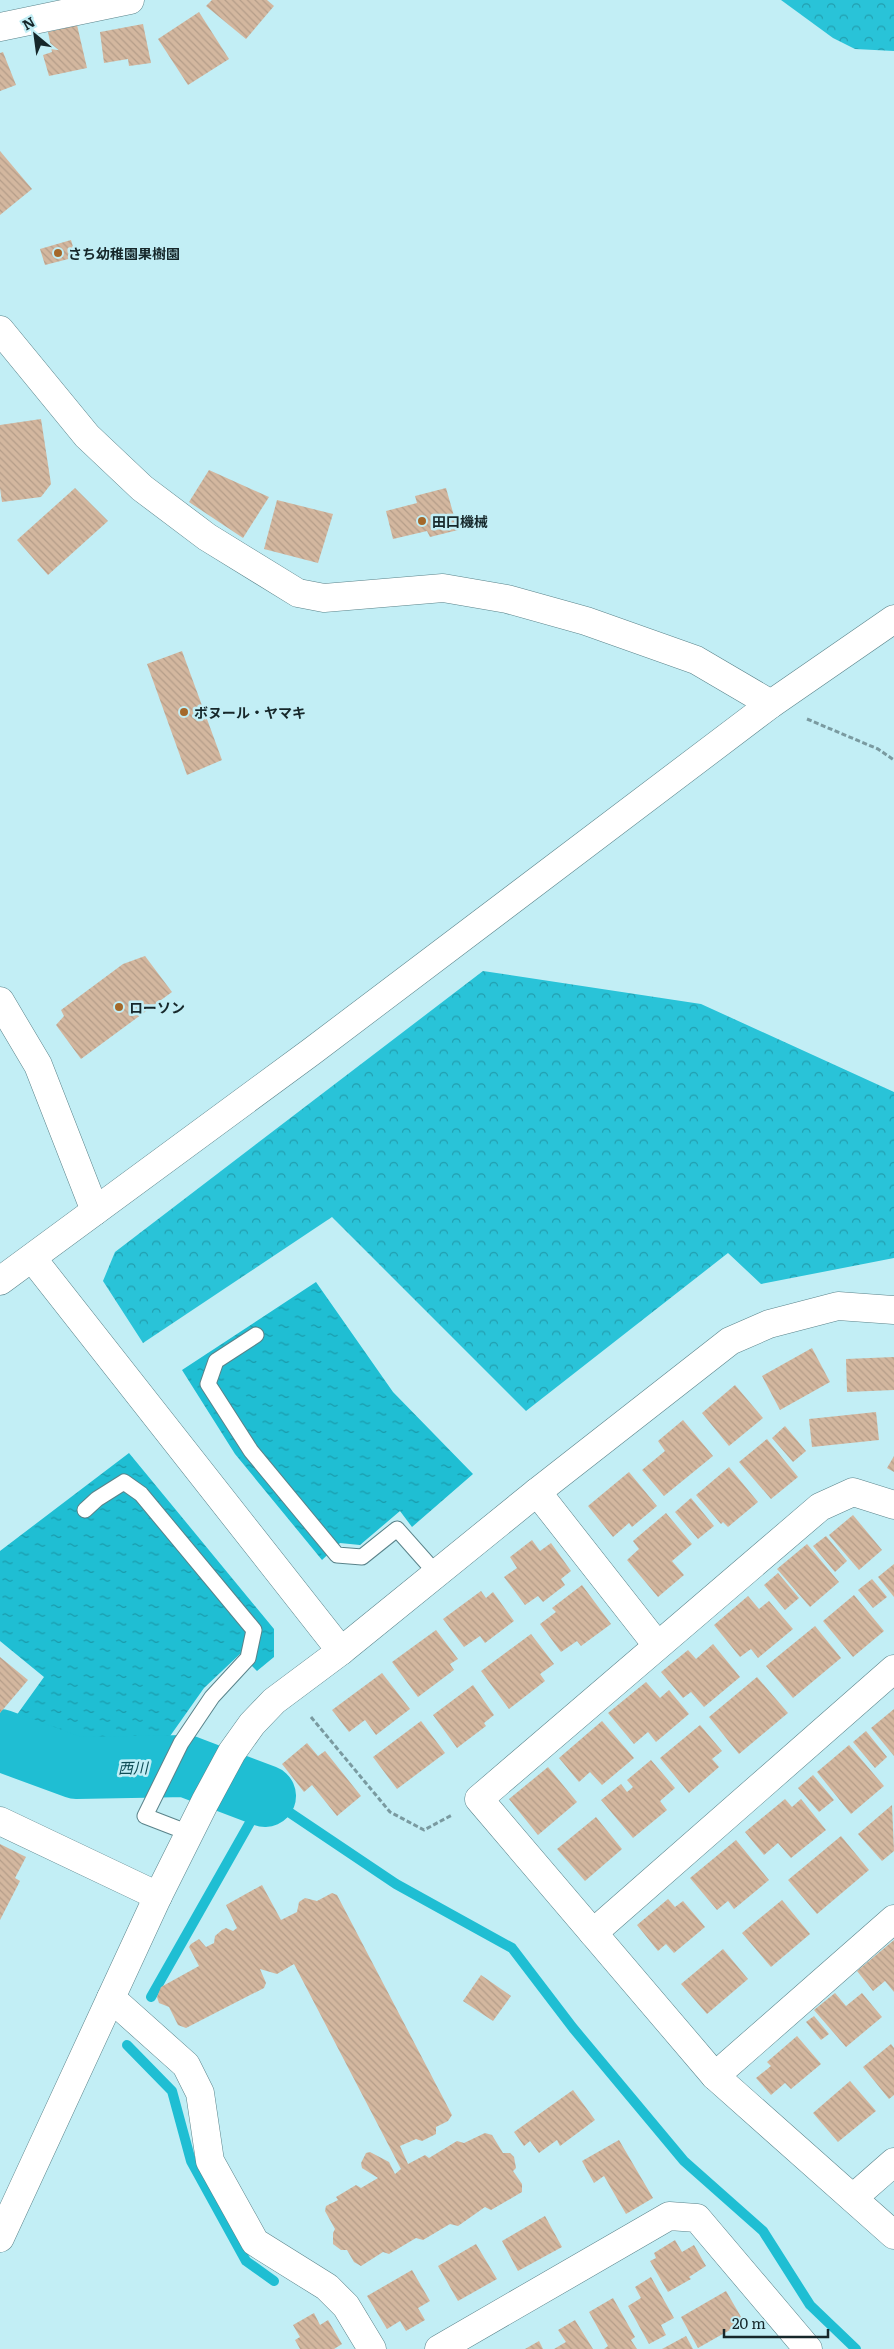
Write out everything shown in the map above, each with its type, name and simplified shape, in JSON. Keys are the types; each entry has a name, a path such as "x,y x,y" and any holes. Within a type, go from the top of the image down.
{"street":[{"path":"0,27 130,0"},
{"path":"0,330 87,436 142,488 207,537 298,593 324,598 443,588 507,599 586,621 696,660 771,704"},
{"path":"0,1281 319,1046 771,704 894,619"},
{"path":"0,1001 38,1065 95,1211"},
{"path":"32,1258 341,1651"},
{"path":"0,2238 189,1833 232,1752 252,1724 274,1701 341,1651 537,1492 730,1341 769,1324 838,1306 894,1310"},
{"path":"537,1492 657,1645"},
{"path":"894,1505 853,1492 820,1507 479,1799 715,2076 894,2235"},
{"path":"593,1934 894,1669"},
{"path":"0,1820 158,1896"},
{"path":"715,2076 894,1919"},
{"path":"111,1998 186,2065 200,2093 210,2161 255,2242 328,2287 346,2306 372,2349"},
{"path":"853,2198 894,2162"},
{"path":"439,2349 669,2216 697,2218 808,2349"}],"lane":[{"path":"256,1335 216,1361 208,1384 251,1451 337,1555 362,1557 397,1529 436,1574"},
{"path":"85,1510 97,1499 124,1482 141,1494 254,1630 248,1658 212,1697 181,1743 145,1816 189,1833"}],"path":[{"path":"771,704 878,749 894,760"},
{"path":"311,1717 390,1812 424,1830 479,1799"}],"green space":[{"path":"781,0 894,0 894,51 855,49 833,38"},
{"path":"483,971 701,1004 894,1092 894,1258 761,1284 728,1253 526,1411 332,1217 143,1343 103,1281 115,1252"}],"water":[{"path":"316,1282 393,1392 473,1474 412,1527 400,1511 360,1545 340,1543 322,1560 235,1454 182,1370"},
{"path":"129,1453 274,1629 274,1657 257,1671 240,1654 204,1688 168,1739 68,1745 16,1716 44,1677 0,1641 0,1551"}],"building":[{"path":"212,0 267,0 274,6 246,39 206,6"},
{"path":"199,12 229,59 188,85 158,39"},
{"path":"143,24 151,63 129,66 128,59 104,63 100,32"},
{"path":"77,25 87,68 49,76 43,55 52,52 48,32"},
{"path":"3,52 16,85 0,91 0,53"},
{"path":"0,151 32,189 0,215"},
{"name":"さち幼稚園果樹園","path":"71,240 76,257 45,265 40,249"},
{"path":"41,419 51,484 41,497 2,502 0,488 0,425"},
{"path":"209,470 269,497 243,538 189,502"},
{"path":"75,488 108,521 48,575 17,540"},
{"name":"田口機械","path":"446,488 458,530 430,537 427,531 393,539 386,511 417,503 415,496"},
{"path":"277,500 333,514 318,563 264,549"},
{"name":"ボヌール・ヤマキ","path":"182,651 222,760 187,775 147,664"},
{"path":"145,956 172,992 81,1059 56,1025 64,1016 61,1010 123,964"},
{"path":"812,1348 830,1382 780,1410 762,1376"},
{"path":"894,1357 894,1390 847,1392 846,1359"},
{"path":"735,1385 763,1418 729,1446 702,1413"},
{"path":"876,1412 879,1440 812,1447 809,1419"},
{"path":"683,1420 713,1456 664,1496 642,1470 665,1451 658,1441"},
{"path":"785,1426 806,1451 793,1462 772,1438"},
{"path":"767,1439 798,1477 771,1499 739,1462"},
{"path":"894,1456 894,1472 887,1468"},
{"path":"729,1467 758,1502 728,1527 723,1522 721,1524 696,1495"},
{"path":"629,1472 657,1506 632,1527 629,1523 613,1537 588,1506"},
{"path":"691,1498 714,1526 698,1539 675,1512"},
{"path":"666,1513 692,1544 672,1561 684,1575 658,1597 627,1560 639,1549 633,1541"},
{"path":"853,1515 882,1550 859,1570 829,1535"},
{"path":"826,1536 847,1561 835,1572 813,1546"},
{"path":"532,1540 540,1551 551,1543 571,1571 561,1579 565,1585 543,1602 538,1596 525,1605 504,1577 517,1568 510,1557"},
{"path":"807,1544 839,1582 810,1607 777,1569"},
{"path":"894,1564 894,1597 878,1577"},
{"path":"778,1573 799,1598 785,1610 764,1585"},
{"path":"872,1579 887,1597 873,1608 858,1590"},
{"path":"582,1585 611,1624 581,1646 577,1641 561,1652 540,1624 556,1612 552,1608"},
{"path":"481,1591 486,1598 493,1592 514,1621 485,1643 480,1636 464,1647 443,1619"},
{"path":"854,1595 884,1631 853,1657 823,1621"},
{"path":"748,1596 759,1609 769,1601 793,1629 758,1658 751,1649 740,1657 714,1625"},
{"path":"815,1626 841,1658 793,1698 766,1666"},
{"path":"436,1630 458,1659 450,1664 454,1670 418,1697 392,1662"},
{"path":"531,1634 554,1664 540,1674 545,1681 509,1709 481,1671"},
{"path":"713,1644 740,1677 704,1707 691,1692 683,1698 661,1672 688,1650 696,1659"},
{"path":"0,1657 28,1680 0,1713"},
{"path":"382,1673 410,1709 376,1735 365,1720 349,1732 332,1710"},
{"path":"757,1677 788,1713 739,1754 709,1717"},
{"path":"646,1682 660,1698 669,1690 689,1714 656,1742 648,1732 634,1744 608,1713"},
{"path":"473,1685 494,1715 484,1723 486,1726 457,1748 433,1715"},
{"path":"894,1709 894,1756 871,1728"},
{"path":"421,1721 445,1753 397,1789 373,1757"},
{"path":"602,1721 634,1758 602,1785 590,1772 579,1782 559,1758"},
{"path":"700,1725 722,1751 712,1759 719,1767 689,1793 660,1758"},
{"path":"866,1731 887,1757 875,1768 853,1742"},
{"path":"307,1743 318,1756 325,1751 361,1796 337,1816 312,1785 304,1792 282,1764"},
{"path":"849,1745 884,1786 851,1814 817,1772"},
{"path":"651,1760 675,1788 660,1801 667,1810 633,1838 601,1800 621,1784 627,1792 633,1787 627,1780"},
{"path":"548,1767 577,1802 538,1835 509,1799"},
{"path":"813,1775 834,1800 819,1812 798,1788"},
{"path":"785,1799 792,1807 801,1799 826,1830 791,1858 778,1843 764,1855 745,1832"},
{"path":"892,1805 894,1851 882,1861 858,1834"},
{"path":"596,1817 622,1849 585,1881 557,1849"},
{"path":"841,1836 869,1870 817,1914 788,1880"},
{"path":"736,1840 769,1880 734,1909 728,1901 717,1910 690,1878"},
{"path":"0,1844 26,1857 15,1878 20,1881 0,1920"},
{"path":"262,1885 281,1920 297,1912 299,1902 305,1898 317,1901 332,1893 337,1895 452,2115 448,2121 436,2127 436,2134 422,2141 416,2139 400,2146 408,2164 425,2155 429,2158 457,2141 464,2143 485,2133 492,2135 503,2153 510,2153 514,2157 516,2168 513,2171 522,2184 522,2192 491,2210 485,2207 458,2226 450,2224 423,2240 416,2238 389,2254 383,2252 361,2266 354,2262 347,2250 341,2250 333,2244 335,2229 325,2211 326,2206 338,2200 336,2197 356,2185 361,2188 378,2178 362,2168 361,2163 366,2153 370,2152 389,2162 395,2174 401,2169 294,1964 277,1974 260,1969 266,1983 264,1988 186,2028 178,2025 169,2007 159,2003 157,1997 161,1987 199,1966 189,1947 191,1944 199,1939 206,1947 214,1943 215,1936 222,1930 226,1928 233,1931 237,1928 226,1905"},
{"path":"668,1899 675,1907 683,1901 705,1927 674,1953 666,1944 658,1951 637,1925"},
{"path":"782,1900 810,1934 771,1967 742,1933"},
{"path":"894,1940 894,1992 885,1981 873,1991 857,1971"},
{"path":"723,1949 748,1979 707,2014 681,1984"},
{"path":"481,1975 511,1996 493,2021 463,2001"},
{"path":"835,1993 846,2006 862,1993 882,2017 846,2047 814,2010"},
{"path":"814,2016 829,2034 821,2040 806,2022"},
{"path":"797,2036 821,2064 791,2089 785,2083 771,2095 756,2078 771,2066 767,2062"},
{"path":"891,2044 894,2048 894,2095 889,2099 863,2067"},
{"path":"850,2081 876,2111 838,2142 813,2113"},
{"path":"573,2090 595,2120 560,2146 557,2140 539,2153 530,2141 524,2146 514,2132"},
{"path":"619,2140 653,2198 626,2214 604,2176 594,2183 582,2161"},
{"path":"545,2216 562,2247 518,2271 502,2241"},
{"path":"675,2240 682,2252 694,2245 706,2266 689,2277 691,2279 668,2292 650,2261 656,2258 654,2253"},
{"path":"476,2244 497,2279 458,2301 438,2266"},
{"path":"412,2270 430,2301 418,2308 425,2320 406,2331 400,2321 387,2329 367,2296"},
{"path":"651,2277 674,2318 661,2325 666,2335 649,2344 628,2306 641,2298 635,2287"},
{"path":"726,2291 744,2322 698,2348 681,2317"},
{"path":"613,2298 635,2337 631,2340 637,2349 604,2349 608,2346 589,2312"},
{"path":"314,2313 320,2325 328,2320 342,2344 334,2349 300,2349 295,2340 300,2337 293,2325"},
{"path":"575,2320 593,2349 554,2349 566,2342 558,2330"},
{"path":"686,2336 693,2349 662,2349"},
{"path":"539,2341 543,2349 525,2349"}],"waterway":[{"name":"西川","path":"0,1740 76,1768 186,1766 265,1796"},
{"path":"151,1997 265,1796 396,1884 512,1948 573,2028 684,2161 763,2231 810,2305 856,2349"},
{"path":"127,2045 172,2091 191,2161 246,2261 274,2281"}],"place":[{"name":"さち幼稚園果樹園","path":"58,253"},
{"name":"田口機械","path":"422,521"},
{"name":"ボヌール・ヤマキ","path":"184,712"},
{"name":"ローソン","path":"119,1007"}]}
